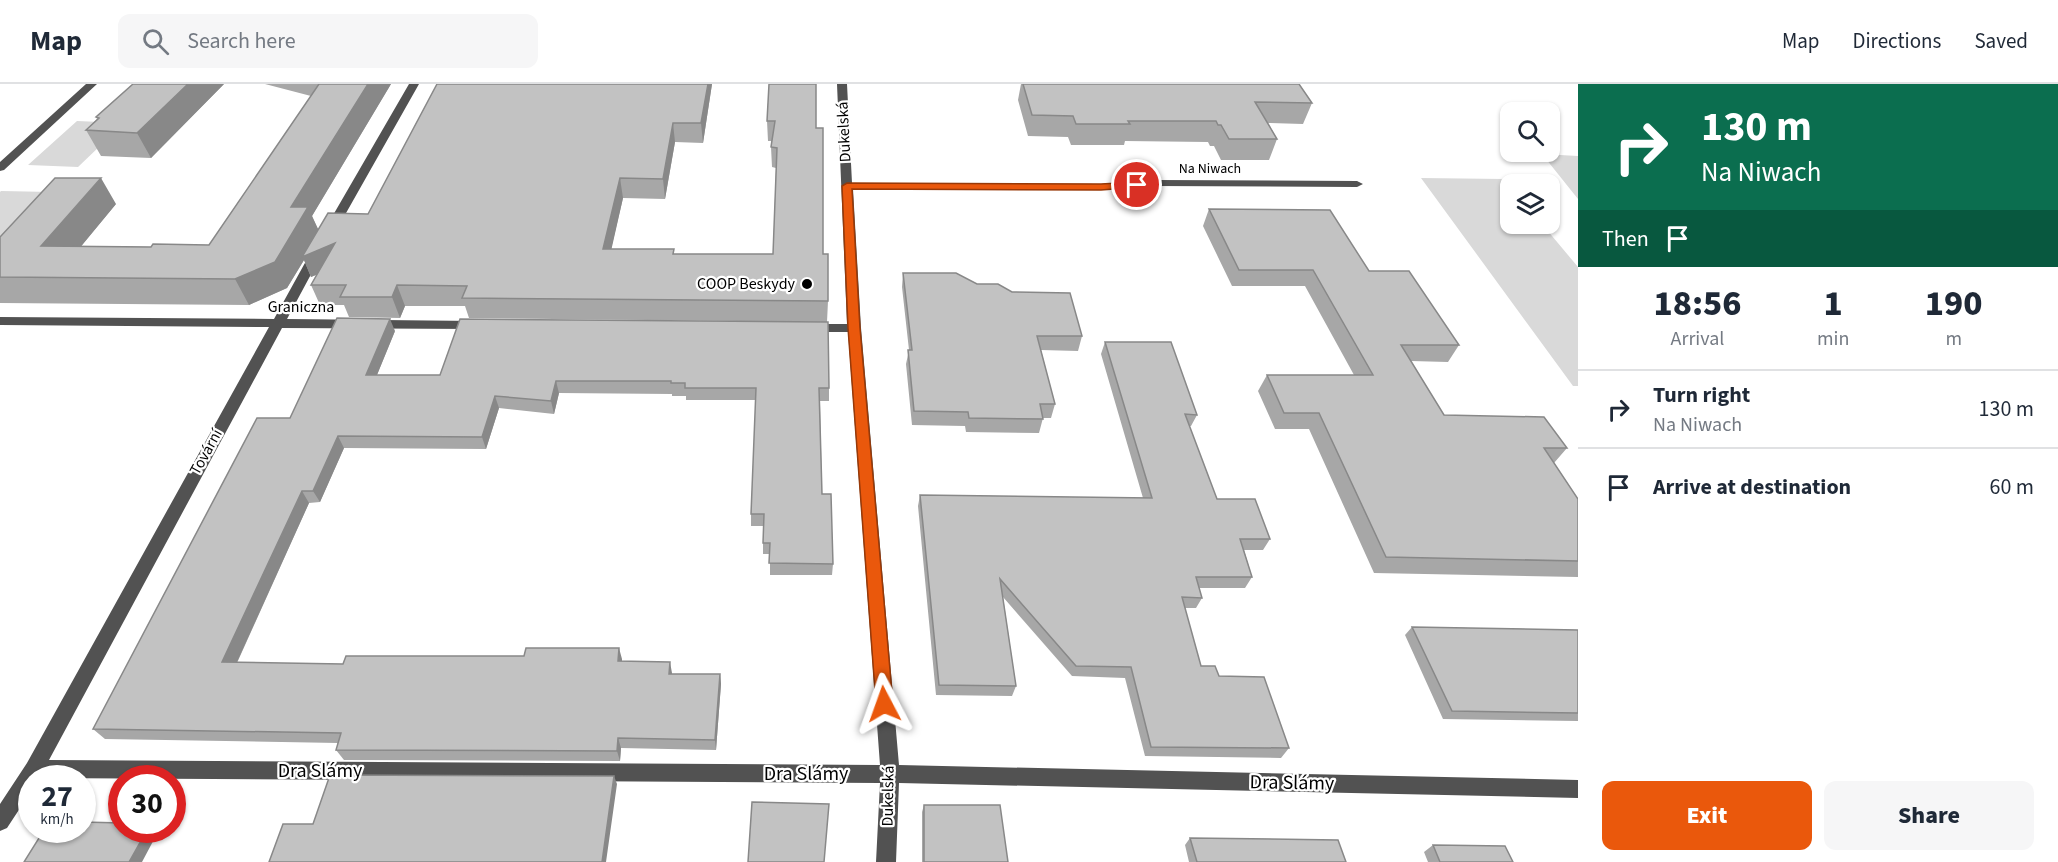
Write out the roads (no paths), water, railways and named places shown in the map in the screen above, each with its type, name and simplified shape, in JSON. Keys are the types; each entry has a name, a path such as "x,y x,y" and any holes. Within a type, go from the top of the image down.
{"street":[{"path":"0,168 92,84"},
{"name":"Tovární","path":"36,765 276,324 414,84"},
{"name":"Dukelská","path":"842,84 854,328 890,774 886,862"},
{"name":"Na Niwach","path":"847,186 1101,187 1155,183 1357,184"},
{"name":"Graniczna","path":"0,321 489,325"},
{"path":"795,328 854,328"},
{"name":"Dra Slámy","path":"96,769 890,774 1578,789"},
{"name":"Tovární","path":"0,821 18,793"}],"place":[{"name":"COOP Beskydy","path":"807,284"}]}
